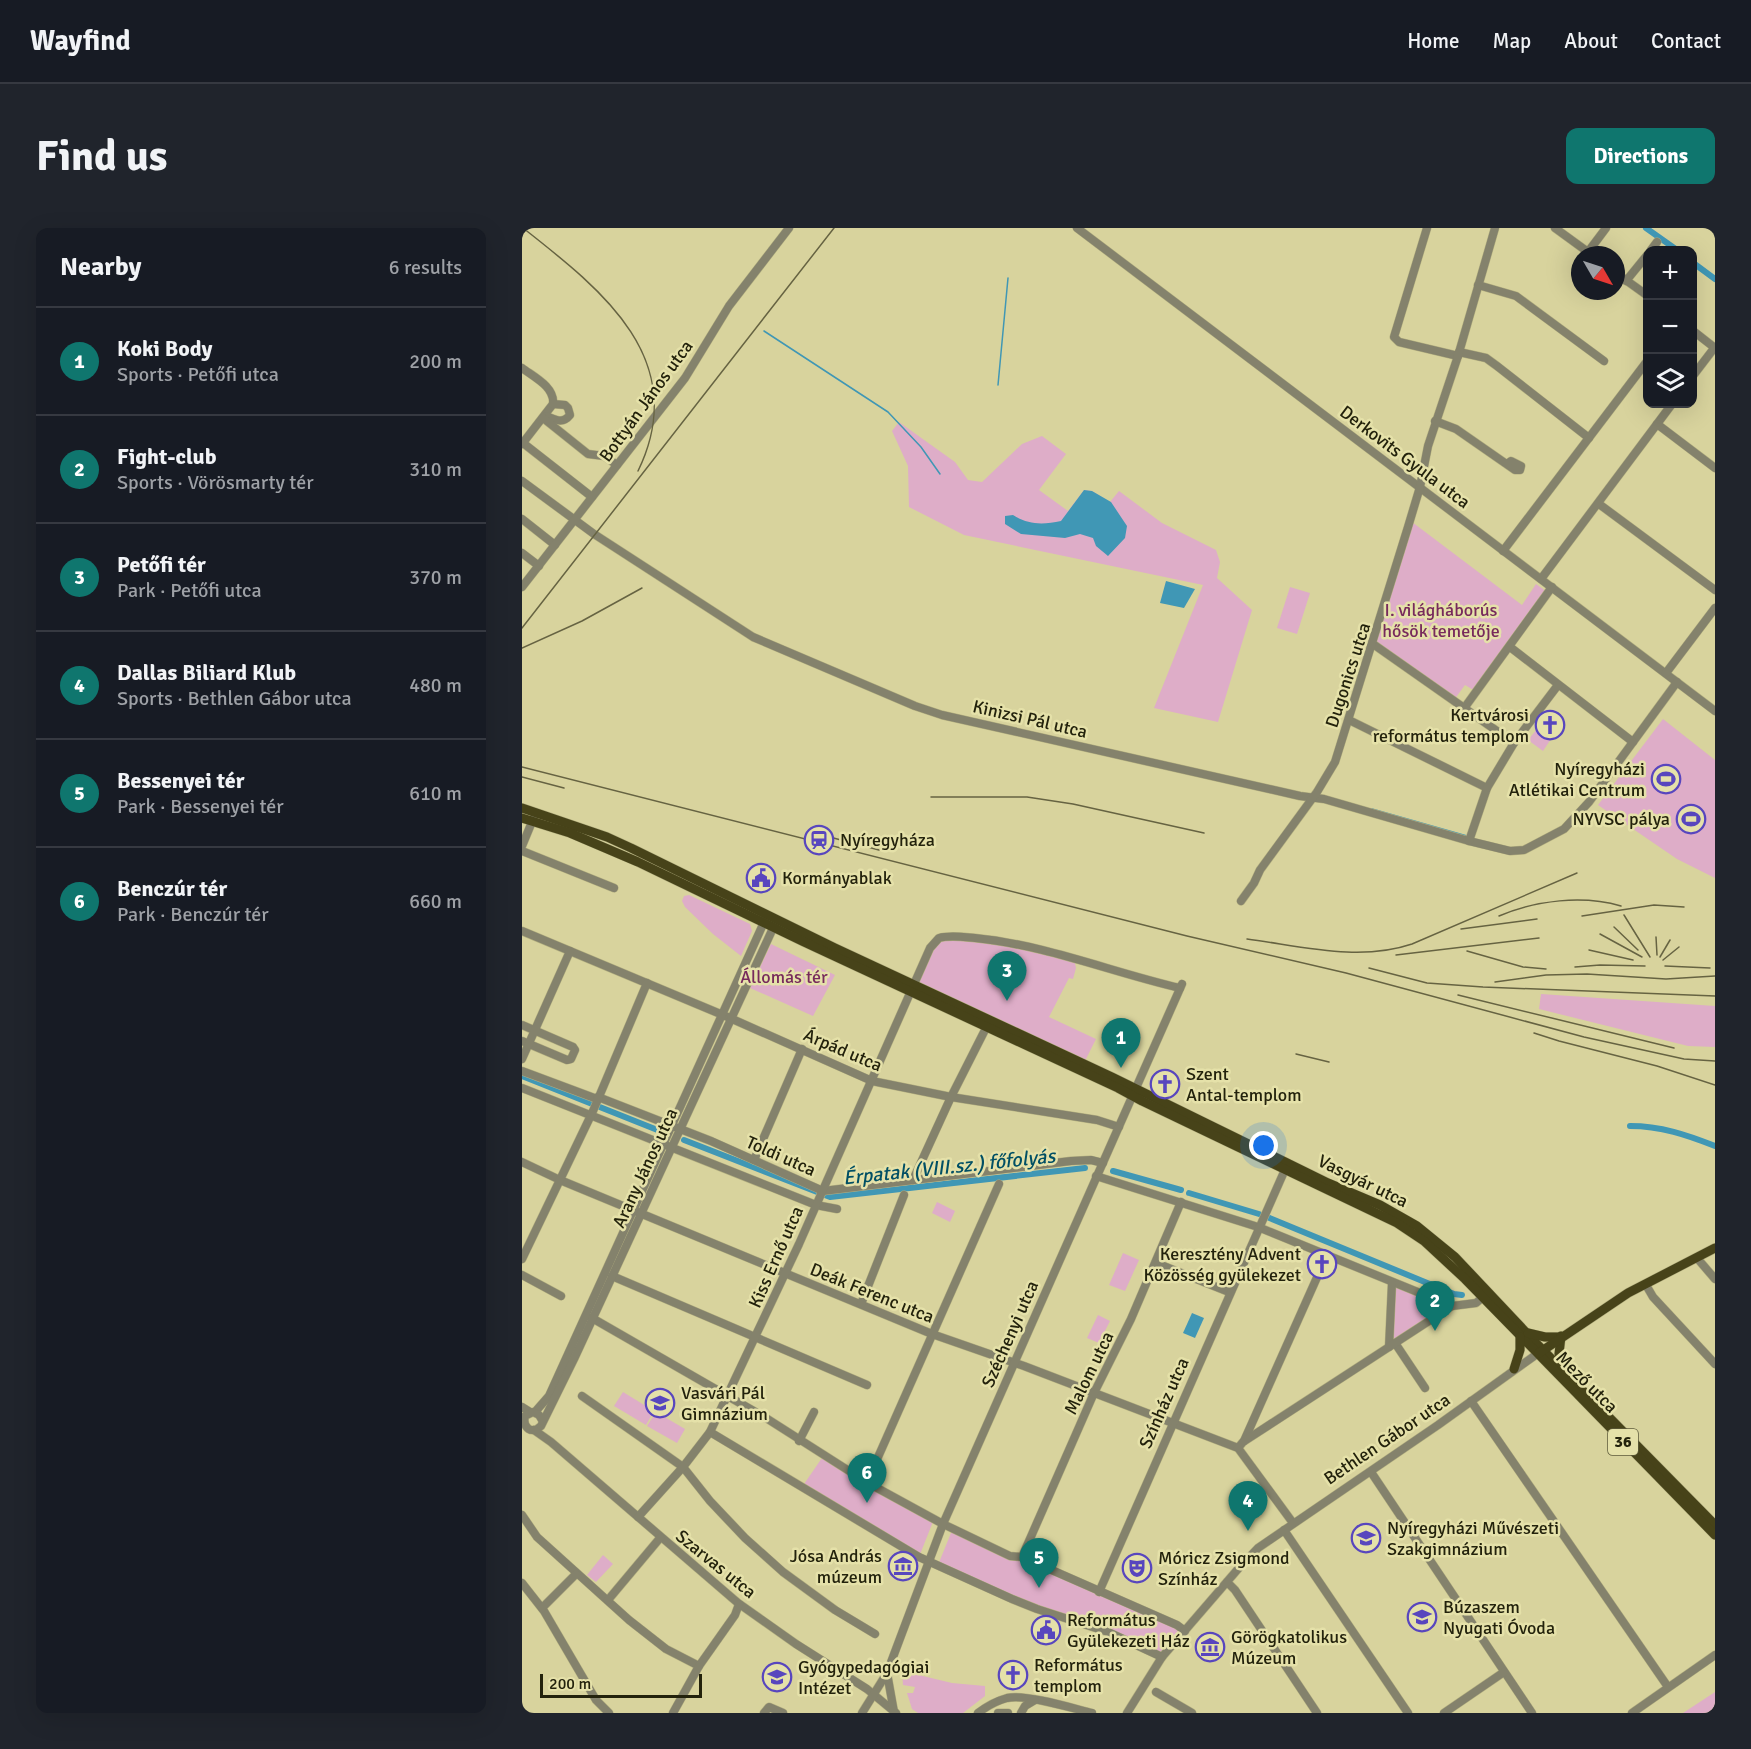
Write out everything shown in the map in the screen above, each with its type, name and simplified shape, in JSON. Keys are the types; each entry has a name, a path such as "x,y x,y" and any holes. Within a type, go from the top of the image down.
{"main road":[{"path":"522,808 534,816 631,848 769,921 1134,1093"},
{"path":"522,818 534,816"},
{"path":"912,988 987,1026 1134,1093"},
{"name":"Vasgyár utca","path":"1134,1093 1286,1166 1409,1231 1438,1253 1482,1298 1524,1335"},
{"name":"Vasgyár utca","path":"1286,1166 1380,1205 1429,1234 1447,1250 1540,1352"},
{"name":"Bethlen Gábor utca","path":"1540,1352 1619,1299 1715,1248"},
{"path":"1514,1369 1524,1335 1561,1336 1559,1354 1563,1369"},
{"name":"Mező utca","path":"1540,1352 1563,1369 1715,1525"},
{"name":"Mező utca","path":"1540,1352 1715,1535"}],"street":[{"name":"Bottyán János utca","path":"522,587 685,378 729,306 789,228"},
{"name":"Derkovits Gyula utca","path":"1077,228 1715,711"},
{"path":"1427,228 1395,337 1399,342 1486,358 1589,438"},
{"name":"Dugonics utca","path":"1241,901 1335,762 1373,644 1420,487 1428,446 1495,228"},
{"path":"1555,228 1580,246"},
{"path":"1594,246 1606,228"},
{"path":"1654,246 1657,242"},
{"path":"1643,259 1626,281 1643,293"},
{"path":"1478,285 1516,296 1605,361"},
{"path":"1697,334 1715,347 1697,370"},
{"path":"1503,551 1643,365"},
{"path":"522,368 550,389 554,398 553,405 522,443 592,497"},
{"path":"544,417 556,421 567,419 570,415 568,408 561,404 553,405"},
{"path":"1541,579 1669,408"},
{"path":"544,417 588,454 604,456 617,465"},
{"path":"1436,421 1456,429 1515,470"},
{"path":"1657,424 1715,468"},
{"name":"Kinizsi Pál utca","path":"522,482 574,520 753,637 915,706 953,717 1335,802 1469,842 1518,851 1564,830 1589,802 1633,742"},
{"path":"1599,504 1715,590"},
{"path":"522,519 555,545"},
{"path":"522,553 539,566"},
{"path":"1465,707 1552,587"},
{"path":"1666,673 1715,608"},
{"path":"1373,644 1465,707 1514,744"},
{"path":"1510,647 1633,742 1677,682"},
{"path":"1469,842 1486,788 1514,744 1558,685"},
{"path":"1349,720 1486,788"},
{"path":"522,846 534,816"},
{"path":"522,851 614,888"},
{"name":"Arany János utca","path":"526,1418 549,1396 637,1211 671,1148 726,1016 769,921"},
{"name":"Árpád utca","path":"522,931 726,1016 872,1082 1097,1120 1119,1127"},
{"name":"Kiss Ernő utca","path":"638,1517 683,1467 710,1432 820,1197 930,948 939,938 948,936 1008,941 1181,986"},
{"path":"522,1059 525,1043 535,1030 570,951"},
{"path":"522,1259 524,1249 595,1105 647,983"},
{"name":"Széchenyi utca","path":"862,1713 887,1673 942,1524 1181,986"},
{"name":"Arany János utca","path":"534,1428 565,1376 612,1276 670,1125 726,1016"},
{"path":"522,1025 573,1047 575,1050 571,1059 567,1060 525,1043"},
{"path":"913,1180 987,1026"},
{"path":"754,1160 802,1049"},
{"name":"Toldi utca","path":"522,1071 595,1105 671,1148 820,1197 913,1180 1071,1161 1091,1160 1103,1163"},
{"name":"Toldi utca","path":"522,1088 670,1125 754,1160 837,1209"},
{"name":"Deák Ferenc utca","path":"522,1162 560,1180 932,1334 1172,1423 1241,1445"},
{"name":"Színház utca","path":"1099,1592 1286,1166"},
{"path":"1096,1176 1181,1202 1261,1220 1327,1255 1452,1306"},
{"path":"867,1482 999,1184"},
{"path":"861,1304 904,1195"},
{"name":"Malom utca","path":"1022,1557 1094,1394 1122,1339 1181,1202"},
{"path":"1241,1445 1327,1255"},
{"path":"1697,1258 1715,1279"},
{"path":"1156,1263 1229,1292"},
{"path":"522,1275 561,1296"},
{"path":"612,1276 867,1385"},
{"path":"1392,1283 1392,1345 1425,1388"},
{"path":"1646,1285 1653,1297 1715,1364"},
{"path":"1241,1445 1452,1306 1476,1303 1482,1298"},
{"path":"592,1318 766,1418 867,1482 942,1524 1010,1556 1022,1557 1177,1625 1185,1631"},
{"name":"Bethlen Gábor utca","path":"1127,1713 1162,1657 1258,1548 1371,1472 1540,1352"},
{"path":"582,1396 683,1467 745,1538 783,1572 835,1610 875,1634"},
{"path":"1471,1401 1668,1687"},
{"path":"522,1407 526,1418 534,1428"},
{"path":"799,1441 814,1412"},
{"path":"526,1418 539,1414 534,1428"},
{"name":"Szarvas utca","path":"534,1428 740,1604 874,1695 895,1712"},
{"path":"710,1432 929,1562 1028,1606 1108,1632 1162,1657"},
{"path":"1241,1445 1293,1523"},
{"path":"1371,1472 1532,1713"},
{"path":"522,1515 537,1537 629,1620 666,1649 699,1666"},
{"path":"1284,1530 1408,1713"},
{"path":"608,1600 660,1538"},
{"path":"542,1608 576,1574"},
{"path":"1227,1582 1235,1590 1317,1713"},
{"path":"524,1590 542,1608 596,1700 609,1713"},
{"path":"673,1713 699,1666 735,1615 740,1604"},
{"path":"1632,1713 1715,1655"},
{"path":"1444,1713 1504,1672"},
{"path":"887,1673 895,1712"},
{"path":"1156,1692 1192,1713"},
{"path":"978,1713 994,1702 1010,1697 1071,1707 1092,1713"},
{"path":"1021,1713 1025,1706 1035,1701"},
{"path":"764,1713 769,1707 783,1713"},
{"path":"998,1713 1008,1713"}],"green space":[{"path":"899,422 955,462 968,480 982,482 1022,444 1042,436 1066,454 1039,490 1068,511 1084,490 1092,491 1110,502 1119,491 1162,523 1216,550 1220,562 1217,578 1252,610 1218,722 1154,708 1203,585 964,535 909,507 908,466 892,431"},
{"name":"I. világháborús hősök temetője","path":"1412,522 1522,605 1536,584 1547,592 1475,691 1465,685 1454,700 1373,644"},
{"path":"1290,587 1310,593 1297,634 1277,628"},
{"name":"Nyíregyházi Atlétikai Centrum","path":"1663,719 1715,760 1715,878 1677,859 1598,805"},
{"path":"1537,729 1551,739 1543,751 1528,740"},
{"path":"689,895 750,924 752,931 741,956 713,934 685,907 682,901 684,896"},
{"path":"940,938 1007,943 1074,959 1076,968 1073,979 1069,978 1049,1017 1096,1039 1085,1061 917,982 931,948"},
{"name":"Állomás tér","path":"771,944 835,975 813,1016 750,988"},
{"path":"1541,994 1715,1006 1715,1047 1688,1046 1539,1009"},
{"path":"937,1202 955,1211 950,1222 932,1213"},
{"path":"1123,1253 1139,1260 1125,1291 1109,1285"},
{"path":"1392,1283 1452,1306 1389,1347"},
{"path":"1098,1315 1110,1321 1099,1343 1087,1338"},
{"path":"623,1392 654,1411 646,1425 614,1406"},
{"path":"656,1412 685,1429 677,1443 647,1426"},
{"path":"824,1455 934,1519 919,1557 802,1487"},
{"path":"953,1528 1181,1628 1159,1654 1037,1609 938,1565"},
{"path":"603,1555 613,1564 596,1582 587,1575"},
{"path":"902,1671 952,1683 985,1686 985,1696 963,1713 918,1713 912,1709 907,1693 913,1693 915,1687 903,1685"},
{"path":"1715,1692 1715,1713 1683,1713"}],"water":[{"path":"1084,490 1092,491 1111,502 1127,526 1125,538 1108,556 1096,546 1093,538 1080,534 1065,538 1021,534 1005,524 1005,516 1013,515 1024,521 1036,523 1061,521"},
{"path":"1166,581 1195,589 1184,608 1160,603"},
{"path":"1192,1313 1204,1318 1195,1338 1183,1333"}],"waterway":[{"path":"1646,228 1671,246"},
{"path":"1697,266 1715,279"},
{"path":"998,385 1008,278"},
{"path":"764,331 888,412 921,447 940,474"},
{"path":"1372,809 1467,836"},
{"name":"Érpatak (VIII.sz.) főfolyás","path":"522,1076 660,1131"},
{"name":"Érpatak (VIII.sz.) főfolyás","path":"1630,1126 1674,1132 1715,1146"},
{"name":"Érpatak (VIII.sz.) főfolyás","path":"684,1140 830,1197 1085,1168"},
{"name":"Érpatak (VIII.sz.) főfolyás","path":"1113,1171 1181,1190"},
{"name":"Érpatak (VIII.sz.) főfolyás","path":"1189,1193 1259,1214"},
{"name":"Érpatak (VIII.sz.) főfolyás","path":"1267,1217 1454,1294 1462,1295"}],"railway":[{"path":"523,228 582,277 608,303 630,331 646,362 654,395 652,431 638,471"},
{"path":"522,628 834,228"},
{"path":"522,648 582,621 642,588"},
{"path":"522,767 1187,936 1346,973 1584,1037 1684,1059 1715,1061"},
{"path":"522,777 564,788"},
{"path":"931,797 1027,797 1073,804 1204,833"},
{"path":"822,835 879,850"},
{"path":"1247,939 1330,951 1371,952 1392,949 1412,944 1577,873"},
{"path":"1499,916 1528,906 1560,901 1591,901 1621,906"},
{"path":"1582,916 1654,905 1684,907"},
{"path":"1624,915 1650,957"},
{"path":"1461,929 1537,919"},
{"path":"1614,927 1638,950"},
{"path":"1600,934 1642,957"},
{"path":"1656,937 1657,955"},
{"path":"1396,955 1539,938"},
{"path":"1660,957 1670,940"},
{"path":"1663,960 1679,947"},
{"path":"1589,950 1633,960"},
{"path":"1467,951 1523,967 1546,969"},
{"path":"1575,967 1645,966"},
{"path":"1665,966 1710,968"},
{"path":"1369,968 1427,983 1715,996"},
{"path":"1495,982 1546,975 1587,974 1666,979 1715,976"},
{"path":"1458,995 1674,1048"},
{"path":"1534,1033 1657,1066 1715,1085"},
{"path":"1296,1054 1329,1062"}],"place":[{"name":"Kertvárosi református templom","path":"1550,725"},
{"name":"Nyíregyházi Atlétikai Centrum","path":"1666,779"},
{"name":"NYVSC pálya","path":"1691,819"},
{"name":"Nyíregyháza","path":"819,840"},
{"name":"Kormányablak","path":"761,878"},
{"name":"Petőfi tér","path":"1007,1001"},
{"name":"Koki Body","path":"1121,1068"},
{"name":"Szent Antal-templom","path":"1165,1084"},
{"name":"Keresztény Advent Közösség gyülekezet","path":"1322,1264"},
{"name":"Fight-club","path":"1435,1331"},
{"name":"Vasvári Pál Gimnázium","path":"660,1403"},
{"name":"Benczúr tér","path":"867,1503"},
{"name":"Dallas Biliard Klub","path":"1248,1531"},
{"name":"Nyíregyházi Művészeti Szakgimnázium","path":"1366,1538"},
{"name":"Jósa András múzeum","path":"903,1566"},
{"name":"Móricz Zsigmond Színház","path":"1137,1568"},
{"name":"Bessenyei tér","path":"1039,1588"},
{"name":"Búzaszem Nyugati Óvoda","path":"1422,1617"},
{"name":"Református Gyülekezeti Ház","path":"1046,1630"},
{"name":"Görögkatolikus Múzeum","path":"1210,1647"},
{"name":"Református templom","path":"1013,1675"},
{"name":"Gyógypedagógiai Intézet","path":"777,1677"}]}
